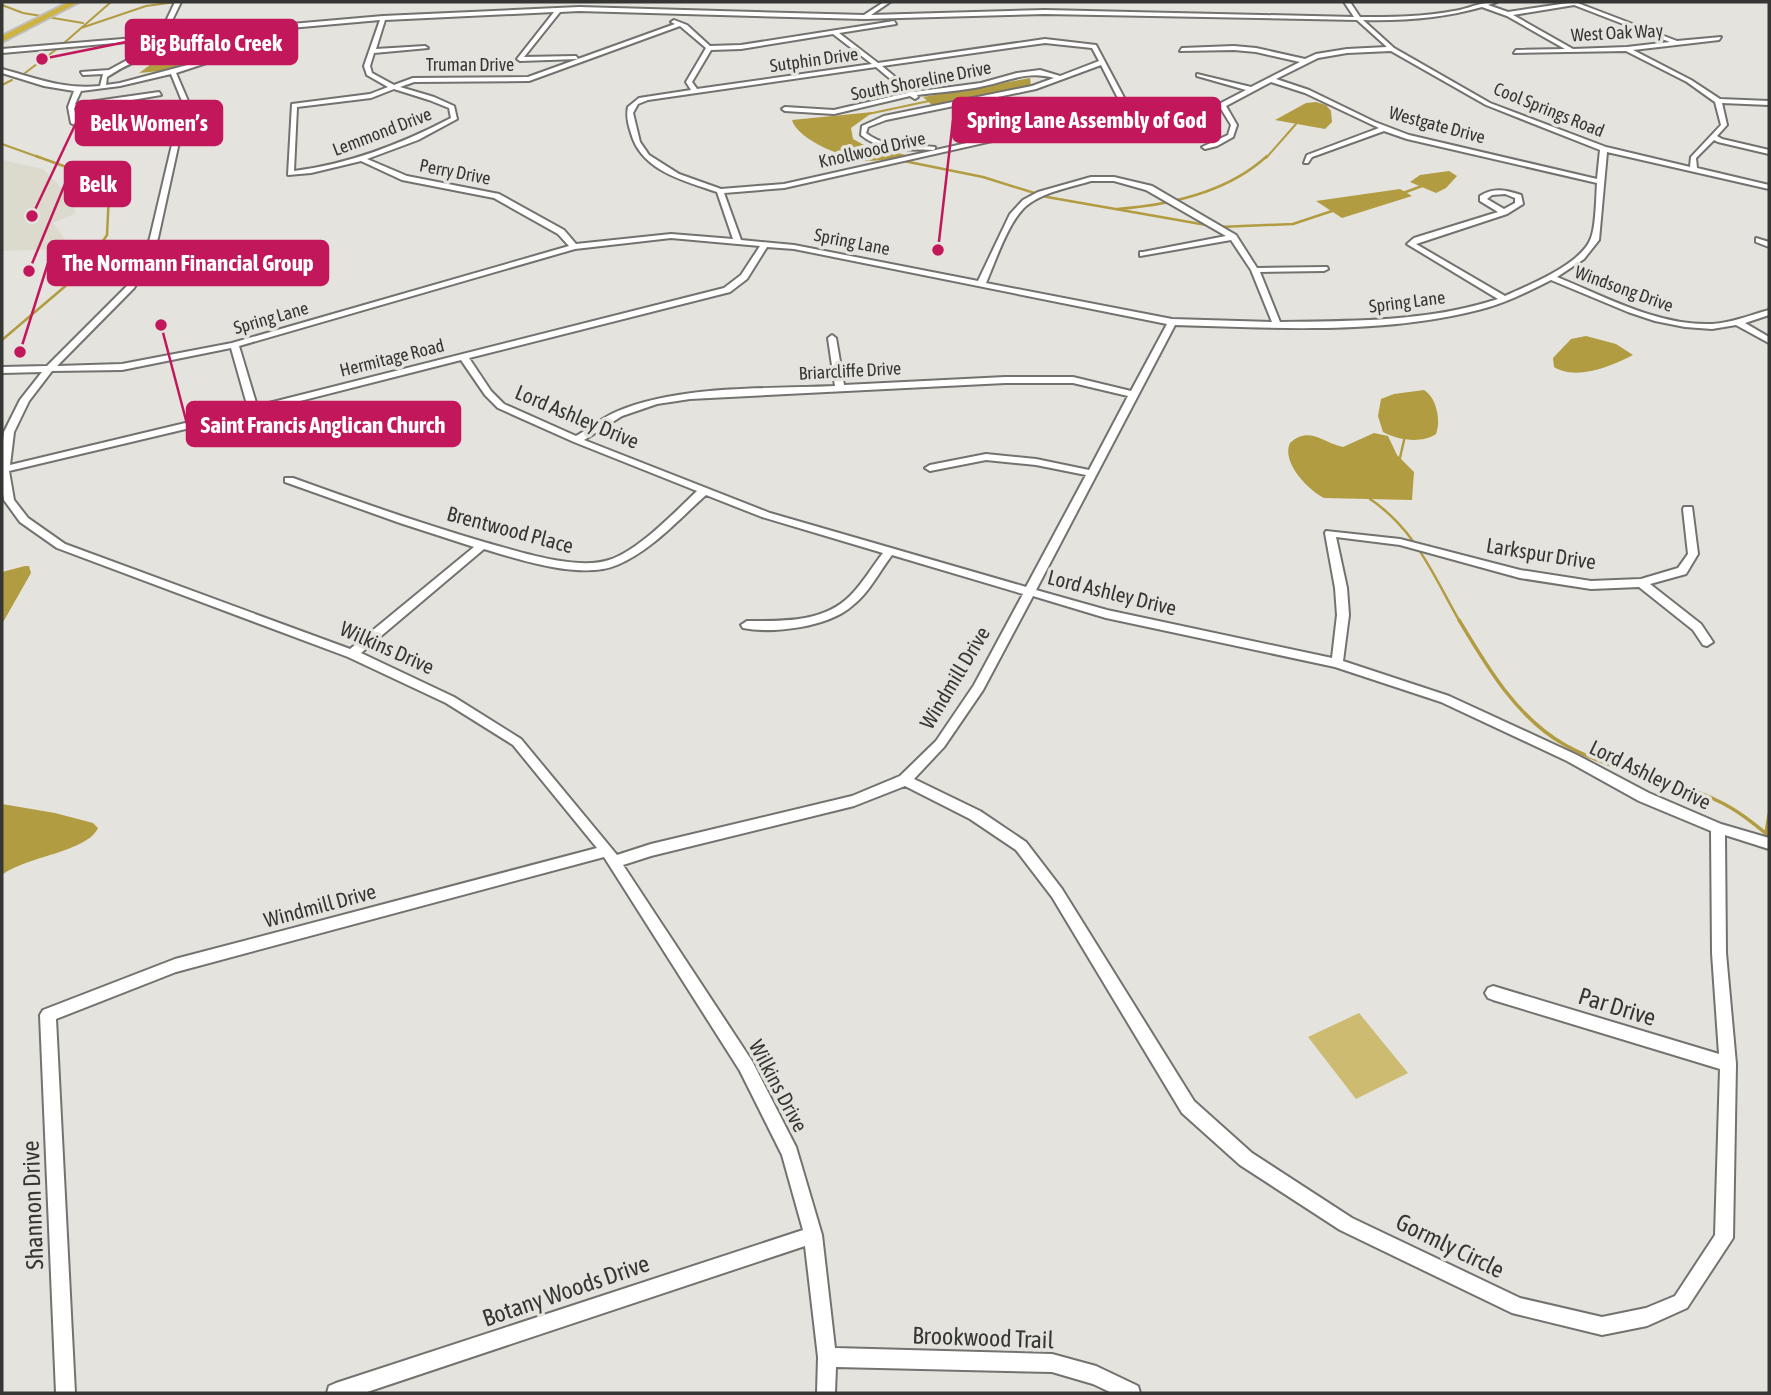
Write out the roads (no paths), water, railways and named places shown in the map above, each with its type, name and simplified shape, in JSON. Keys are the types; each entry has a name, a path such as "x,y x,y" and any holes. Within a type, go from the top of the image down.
{"highway":[{"path":"2,33 64,2"},
{"path":"2,39 75,2"}],"street":[{"path":"162,36 178,2"},
{"path":"579,9 586,2"},
{"path":"833,32 887,2"},
{"name":"Cool Springs Road","path":"1347,2 1359,19 1392,49 1488,104 1604,149 1769,187"},
{"path":"2,51 418,16 579,9 865,16 1012,9 1359,19 1435,15 1494,2"},
{"path":"1507,14 1574,3 1679,43"},
{"path":"1484,6 1507,14 1572,50"},
{"path":"418,16 422,9"},
{"path":"612,9 681,24 709,48 741,47 894,23"},
{"path":"558,10 547,29 527,48 520,59 586,58"},
{"path":"383,19 372,51 425,48"},
{"name":"Truman Drive","path":"294,105 371,96 413,80 529,79 681,24"},
{"path":"2,71 49,86 78,89 103,86 173,72 295,26"},
{"path":"833,32 930,110"},
{"name":"West Oak Way","path":"1516,52 1627,49 1719,38"},
{"name":"Sutphin Drive","path":"720,191 671,173 648,159 638,146 628,112 630,105 637,100 1045,41 1094,46 1140,133"},
{"path":"1182,50 1256,46 1304,61"},
{"path":"103,86 104,76 145,52 174,48 224,47"},
{"path":"695,92 689,82 709,48"},
{"name":"Knollwood Drive","path":"720,191 785,186 1127,109 1222,105 1304,61 1347,51 1392,49"},
{"path":"1627,49 1689,81 1718,101 1769,103"},
{"name":"Lemmond Drive","path":"294,105 290,174 328,169 360,159 433,131 454,119 452,107 439,100 392,87 369,74 367,66 372,51"},
{"path":"118,59 129,60"},
{"path":"951,148 886,144 868,140 863,134 865,126 884,118 1034,88 1103,62"},
{"path":"83,73 109,72"},
{"name":"Wilkins Drive","path":"173,72 185,101 154,238 145,264 131,286 49,369 25,400 9,432 4,469 9,500 24,520 61,546 352,654 450,699 517,742 611,856 749,1072 790,1153 813,1235 827,1357 826,1393"},
{"name":"South Shoreline Drive","path":"786,109 834,112 912,94 982,85 1017,75 1041,72 1060,78"},
{"path":"1199,75 1253,90"},
{"name":"Westgate Drive","path":"1271,80 1310,91 1383,129 1408,137 1601,182"},
{"path":"78,89 71,107 74,123 91,132 122,135 178,130"},
{"path":"71,107 159,94"},
{"path":"122,135 129,99"},
{"path":"1694,171 1693,158 1724,125 1718,101"},
{"path":"1205,147 1231,136 1234,124 1222,105"},
{"path":"1306,162 1309,156 1383,129"},
{"path":"1714,137 1720,141 1769,152"},
{"name":"Spring Lane","path":"2,370 122,367 234,345 573,247 671,236 766,243 1172,322 1277,325 1374,323 1431,317 1481,307 1505,299 1550,278 1581,257 1595,240 1604,149"},
{"name":"Perry Drive","path":"360,159 405,178 496,196 561,232 573,247"},
{"path":"981,284 1014,214 1026,202 1041,194 1091,180 1114,178 1149,188 1233,237 1255,271 1277,325"},
{"path":"720,191 737,240"},
{"path":"1504,212 1411,244 1505,299"},
{"path":"1143,254 1233,237"},
{"path":"1759,240 1769,245"},
{"name":"Hermitage Road","path":"4,469 253,410 727,290 744,277 766,243"},
{"path":"1255,271 1324,269"},
{"name":"Windsong Drive","path":"1550,278 1668,323 1709,328 1738,323 1769,312"},
{"name":"Windmill Drive","path":"48,1015 175,966 611,856 651,850 854,801 905,780 940,744 965,710 1172,322"},
{"path":"1738,323 1769,340"},
{"path":"832,338 840,387"},
{"path":"234,345 253,410"},
{"name":"Lord Ashley Drive","path":"463,356 488,393 501,406 577,440 766,515 1106,614 1337,663 1445,699 1559,752 1644,797 1717,828 1769,843"},
{"name":"Briarcliffe Drive","path":"577,440 619,414 655,402 690,396 1005,380 1073,380 1134,395"},
{"path":"930,468 986,457 1036,462 1093,474"},
{"name":"Brentwood Place","path":"289,480 483,545 541,562 578,568 610,564 649,539 704,491"},
{"name":"Larkspur Drive","path":"1337,663 1343,615 1341,588 1330,533 1400,542 1520,574 1591,584 1641,583 1682,571 1693,554 1688,509"},
{"path":"352,654 483,545"},
{"path":"747,625 776,625 820,618 848,605 888,552"},
{"path":"1641,583 1697,627 1707,642"},
{"name":"Gormly Circle","path":"905,780 975,815 1021,846 1057,893 1188,1107 1246,1160 1346,1223 1518,1307 1602,1326 1647,1317 1681,1302 1724,1238 1728,1064 1719,953 1717,828"},
{"name":"Par Drive","path":"1493,993 1728,1064"},
{"name":"Shannon Drive","path":"48,1015 65,1393"},
{"name":"Botany Woods Drive","path":"336,1393 813,1235"},
{"name":"Brookwood Trail","path":"827,1357 1052,1363 1096,1375 1132,1393"}],"waterway":[{"path":"81,28 111,2"},
{"path":"81,28 146,6 176,2"},
{"path":"2,5 23,13 83,23"},
{"path":"64,43 81,28"},
{"path":"25,73 58,48"},
{"path":"2,85 12,80"},
{"path":"868,114 929,101"},
{"path":"1266,158 1296,124"},
{"path":"2,144 41,158"},
{"path":"2,340 69,283 88,263 107,235 109,193 105,187 91,176 36,156"},
{"path":"1117,209 1197,195 1234,179 1267,156"},
{"path":"888,158 884,157 983,177 1047,197 1212,226"},
{"path":"1403,193 1422,186"},
{"path":"1219,227 1293,224 1335,210"},
{"path":"1399,462 1405,436"},
{"path":"1370,499 1386,511 1412,539 1460,622"},
{"path":"1459,620 1504,690 1532,721 1548,734 1602,762 1716,800 1769,836"},
{"path":"1766,833 1769,815"}],"place":[{"name":"Big Buffalo Creek","path":"42,59"},
{"name":"Belk Women’s","path":"32,216"},
{"name":"Spring Lane Assembly of God","path":"938,250"},
{"name":"Belk","path":"29,271"},
{"name":"Saint Francis Anglican Church","path":"161,325"},
{"name":"The Normann Financial Group","path":"20,352"}]}
